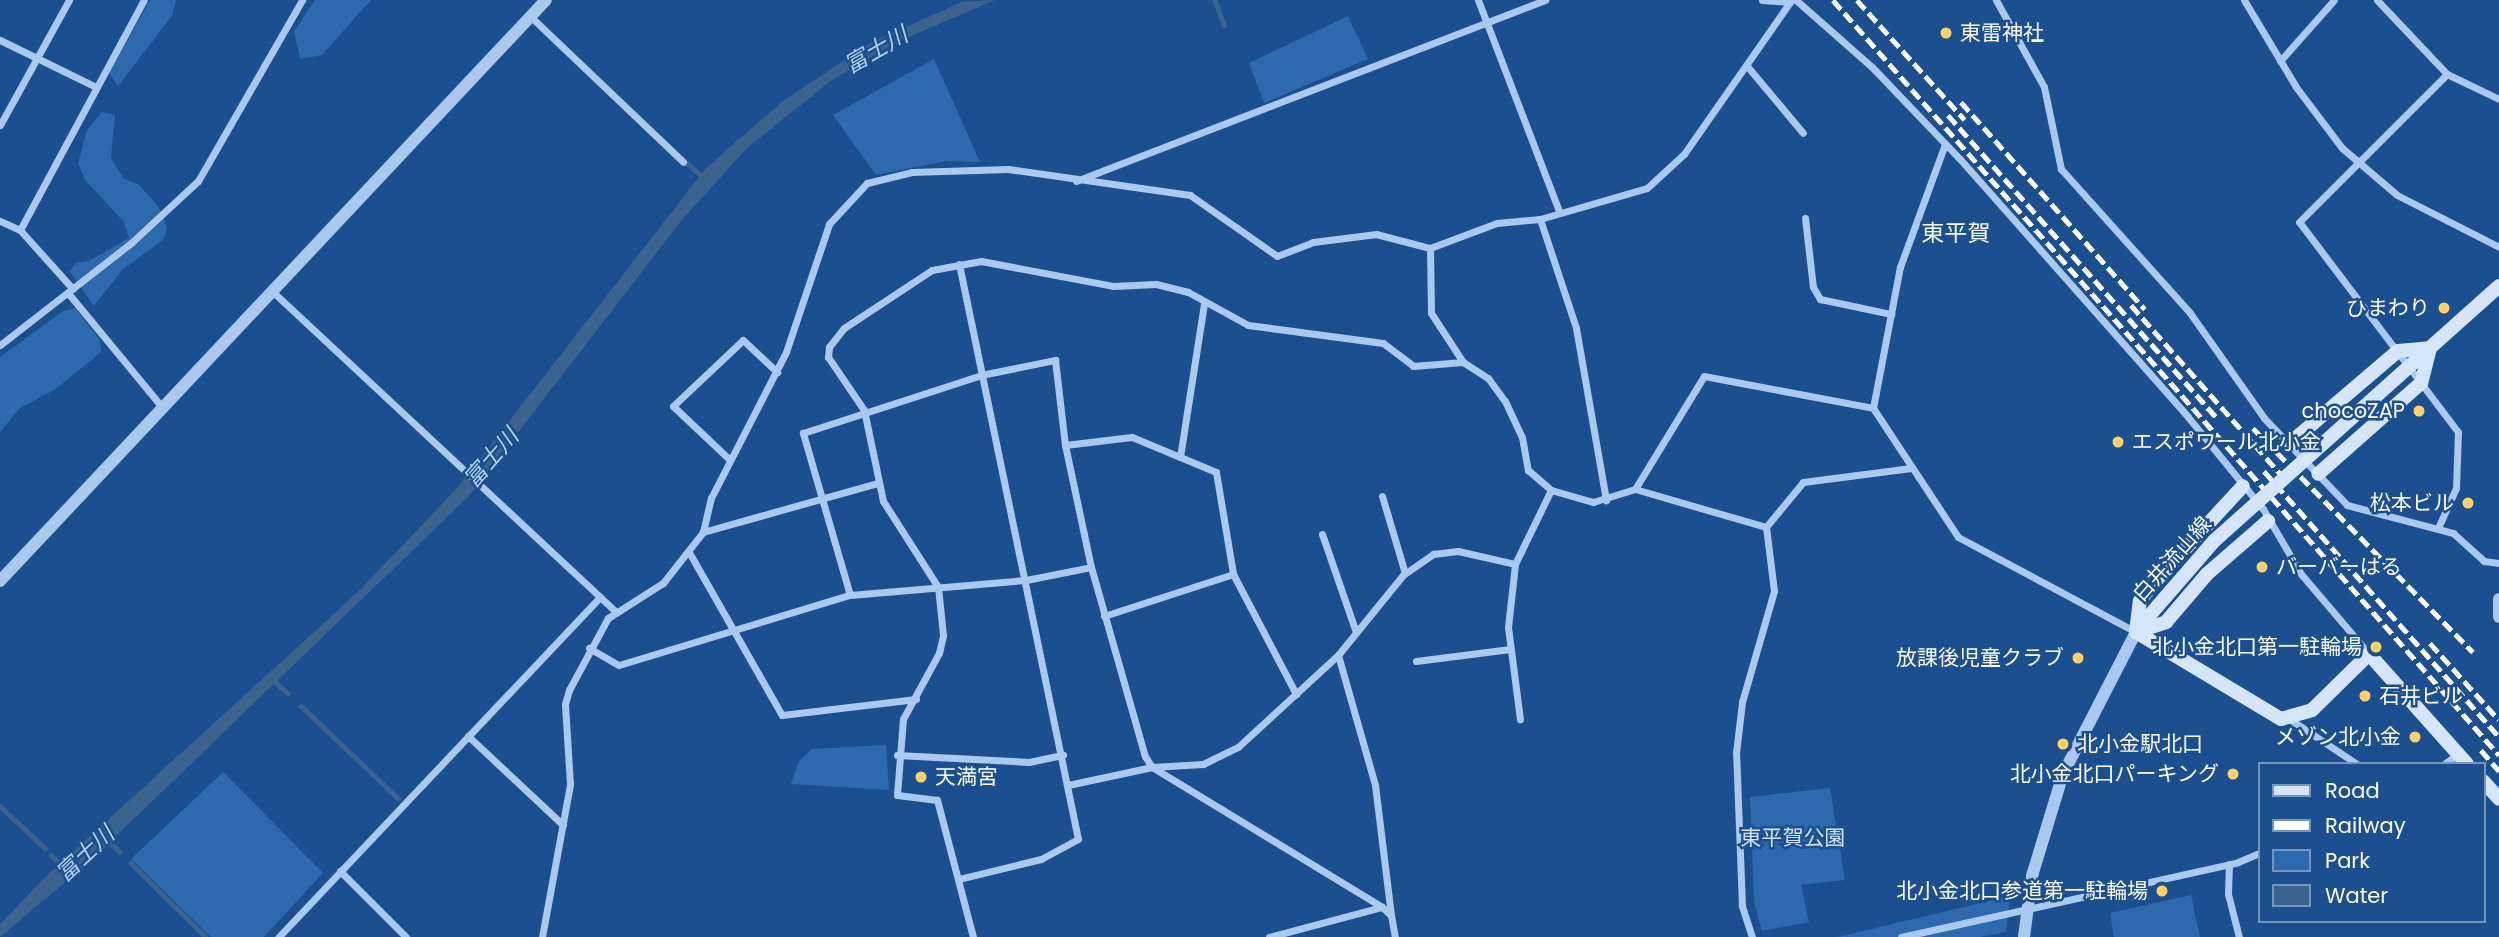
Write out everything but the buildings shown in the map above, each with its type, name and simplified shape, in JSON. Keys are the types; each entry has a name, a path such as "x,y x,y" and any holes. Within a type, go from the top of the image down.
{"main road":[{"name":"白井流山線","path":"2288,718 2269,715 2136,632 2214,541 2499,286"},
{"path":"2289,444 2398,351 2430,348 2421,383 2318,474"},
{"path":"2243,486 2150,587 2140,601 2136,632 2166,622 2207,574 2268,521"},
{"path":"2288,718 2312,710 2369,654 2463,759"},
{"path":"2485,783 2499,799"}],"street":[{"path":"0,125 69,0"},
{"path":"20,230 94,86 144,0"},
{"path":"0,345 70,291 198,181 302,0"},
{"path":"0,581 546,0"},
{"path":"1478,0 1559,211"},
{"path":"1075,181 1545,0"},
{"path":"1762,0 1793,1 1872,67 1945,144 2243,486 2301,574 2369,654"},
{"path":"1996,0 2044,87 2061,169 2190,313 2249,399 2289,444 2347,505 2453,533 2484,561 2499,562"},
{"path":"2244,0 2320,122 2358,163 2417,208 2499,247"},
{"path":"2280,61 2334,0"},
{"path":"2377,0 2447,74 2499,99"},
{"path":"542,937 570,773 565,704 589,648 616,612 654,590 690,554 703,532 711,498 729,459 777,372 829,224 875,178 976,167 1190,195 1277,256 1314,242 1376,234 1430,248 1497,223 1539,219 1559,211 1633,194 1658,181 1684,154 1793,1"},
{"path":"531,17 682,162"},
{"path":"0,40 94,86"},
{"path":"1747,65 1803,132"},
{"path":"2438,528 2456,488 2461,447 2458,432 2299,222 2447,74"},
{"path":"1873,408 1909,234 1945,144"},
{"path":"1805,218 1820,299 1891,314"},
{"path":"1539,219 1576,328 1606,499"},
{"path":"0,221 20,230 162,407"},
{"path":"1430,248 1432,313 1463,362 1488,377 1505,401 1522,437 1528,470 1551,490 1593,502 1635,489 1766,527"},
{"path":"973,937 937,800 897,795 897,755 903,719 916,699 943,635 938,587 894,521 877,482 864,410 828,357 829,347 844,328 932,270 959,264 1018,266 1113,286 1156,284 1188,292 1228,318 1276,331 1382,342 1413,366 1463,362"},
{"path":"959,264 1063,755 1078,839 1074,845 1041,859 959,879"},
{"path":"272,291 498,505 616,612"},
{"path":"1180,457 1204,304"},
{"path":"729,459 673,407 743,340 777,372"},
{"path":"850,595 803,433 864,410 981,375 1055,360 1065,445 1091,567 1120,681 1152,767 1391,915"},
{"path":"1635,489 1703,376 1873,408 1902,446 1910,468 1958,537 2136,632 2063,774 2027,908 2024,937"},
{"path":"1065,445 1132,437 1216,472 1233,574 1297,694"},
{"path":"1752,937 1742,906 1736,753 1742,702 1774,591 1766,527 1803,482 1910,468"},
{"path":"703,532 824,500 877,482"},
{"path":"1520,719 1510,649 1515,564 1551,490"},
{"path":"1382,496 1405,573"},
{"path":"1322,534 1356,632"},
{"path":"1068,785 1152,767 1221,757 1297,694 1338,654 1405,573 1433,554 1458,551 1515,564"},
{"path":"690,554 782,715 916,699"},
{"path":"589,648 619,665 850,595 1026,580 1091,567"},
{"path":"1104,616 1233,574"},
{"path":"278,937 600,597"},
{"path":"2499,598 2499,617"},
{"path":"1416,661 1510,649"},
{"path":"1338,654 1375,785 1395,937"},
{"path":"2288,718 2354,762"},
{"path":"468,736 563,825"},
{"path":"897,755 1029,762 1063,755"},
{"path":"1901,937 2229,864 2258,853"},
{"path":"2229,864 2228,894 2239,937"},
{"path":"340,871 406,937"},
{"path":"1269,937 1382,907"},
{"path":"393,937 399,930"}],"green space":[{"path":"150,0 176,0 172,16 118,86 109,73"},
{"path":"315,0 371,0 322,55 300,59 294,31"},
{"path":"1348,16 1368,59 1264,103 1249,63"},
{"path":"934,59 980,162 947,161 876,175 833,115"},
{"path":"102,112 115,115 111,158 124,179 138,184 158,206 167,227 164,239 122,270 94,306 70,272 75,263 89,261 129,238 124,222 85,180 78,163 87,130"},
{"path":"75,308 100,340 101,352 56,389 20,408 0,432 0,357 63,311"},
{"path":"886,745 889,790 791,784 799,761 812,749"},
{"path":"223,772 323,873 264,937 211,937 131,859"},
{"name":"東平賀公園","path":"1830,788 1845,880 1801,885 1809,922 1762,931 1754,902 1750,797"},
{"path":"2191,895 2200,937 2114,937 2110,913"},
{"path":"2010,896 2006,932 1980,937 1838,937"}],"water":[{"name":"富士川","path":"995,0 895,43 832,80 747,148 681,221 469,496 88,863 0,937 0,924 43,879 360,590 457,488 706,168 783,101 872,42 962,2"}],"waterway":[{"path":"1215,0 1224,25"},
{"path":"687,163 705,179"},
{"path":"271,679 288,693"},
{"path":"301,706 398,798"},
{"path":"0,806 45,848"},
{"name":"富士川","path":"106,838 120,852"},
{"name":"富士川","path":"51,855 66,868"},
{"path":"131,863 206,937"}],"railway":[{"path":"1833,0 2499,755"},
{"path":"1857,0 1965,120"},
{"path":"1961,102 2145,309"},
{"path":"1948,115 2217,418"},
{"path":"2131,305 2284,478"},
{"path":"2253,428 2473,652"},
{"path":"2264,471 2499,737"},
{"path":"2430,643 2499,720"},
{"path":"2481,750 2499,771"}],"place":[{"name":"東雷神社","path":"1946,33"},
{"name":"ひまわり","path":"2444,308"},
{"name":"chocoZAP","path":"2419,411"},
{"name":"エスポワール北小金","path":"2118,442"},
{"name":"松本ビル","path":"2468,503"},
{"name":"バーバーはる","path":"2262,567"},
{"name":"北小金北口第一駐輪場","path":"2376,647"},
{"name":"放課後児童クラブ","path":"2078,658"},
{"name":"石井ビル","path":"2365,696"},
{"name":"メゾン北小金","path":"2415,737"},
{"name":"北小金駅北口","path":"2063,744"},
{"name":"北小金北口パーキング","path":"2233,774"},
{"name":"天満宮","path":"921,777"},
{"name":"北小金北口参道第一駐輪場","path":"2162,891"}],"district":[{"name":"東平賀","path":"1956,233"}]}
